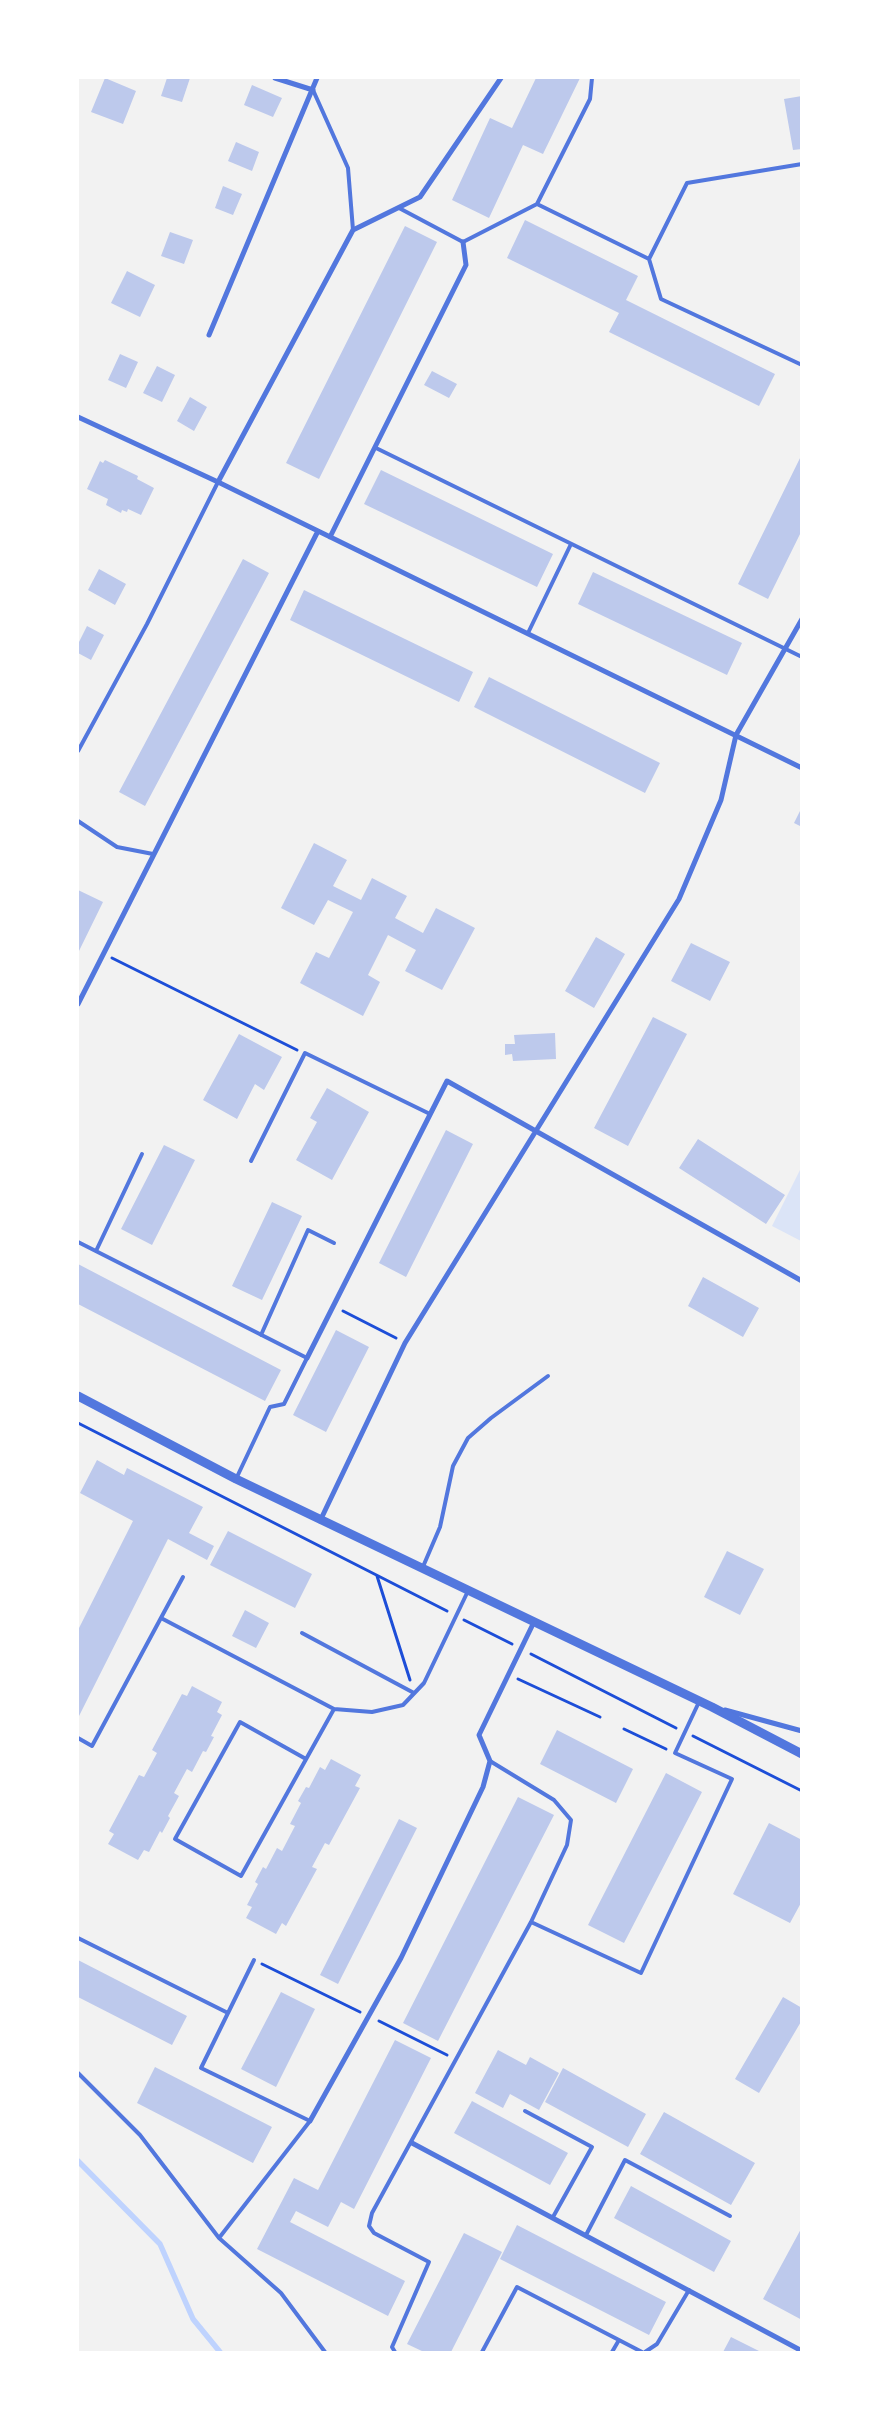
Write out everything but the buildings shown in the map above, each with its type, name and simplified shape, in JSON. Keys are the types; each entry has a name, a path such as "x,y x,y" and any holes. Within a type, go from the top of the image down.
{"street":[{"path":"275,78 313,90"},
{"path":"208,335 317,78"},
{"path":"218,482 353,230 420,198 502,78"},
{"path":"330,537 466,265 463,242"},
{"path":"78,417 218,482 802,768"},
{"path":"78,1004 318,531"},
{"path":"320,1521 405,1343 679,899 721,800 736,735 783,648 802,619"},
{"path":"307,1358 447,1081 802,1281"},
{"path":"78,1396 236,1480 699,1702 802,1731"},
{"path":"310,2121 413,1933 483,1787 490,1761 479,1735 534,1622"},
{"path":"712,1707 802,1754"},
{"path":"412,2143 802,2351"}],"lane":[{"path":"399,208 463,242 537,204 590,100 592,78"},
{"path":"313,90 348,168 353,230"},
{"path":"802,164 687,183 650,259 661,299 802,365"},
{"path":"537,204 650,259"},
{"path":"376,448 802,657"},
{"path":"78,751 148,624 218,482"},
{"path":"528,633 571,544"},
{"path":"78,821 117,847 153,854"},
{"path":"251,1162 304,1053 430,1114"},
{"path":"96,1252 142,1154"},
{"path":"260,1335 308,1230 334,1244"},
{"path":"78,1242 307,1358 284,1404 270,1407 236,1480"},
{"path":"422,1569 440,1527 453,1466 468,1438 490,1418 548,1376"},
{"path":"78,1738 92,1746 183,1577"},
{"path":"161,1618 334,1709 372,1712 403,1705 424,1683 468,1590"},
{"path":"302,1634 414,1693"},
{"path":"531,1922 641,1973 732,1780 675,1753 699,1702"},
{"path":"306,1759 240,1722 175,1840 241,1876 334,1709"},
{"path":"395,2352 392,2347 429,2262 374,2233 369,2226 372,2213 412,2143 531,1922 567,1844 571,1820 554,1800 490,1761"},
{"path":"78,1938 228,2013"},
{"path":"218,2238 310,2121 201,2068 254,1960"},
{"path":"78,2073 140,2135 218,2238 281,2293 325,2352"},
{"path":"525,2111 592,2147 553,2217"},
{"path":"586,2235 625,2160 730,2216"},
{"path":"482,2352 517,2287 644,2352 657,2344 689,2290"},
{"path":"612,2352 619,2340"}],"path":[{"path":"103,954 304,1053"},
{"path":"334,1307 405,1343"},
{"path":"78,1424 802,1791"},
{"path":"377,1576 414,1693"},
{"path":"508,1674 600,1718"},
{"path":"624,1729 675,1753"},
{"path":"254,1960 457,2059"}],"shaded area":[{"path":"801,1168 802,1241 772,1226"}],"waterway":[{"path":"78,2161 160,2244 193,2319 220,2352"}]}
